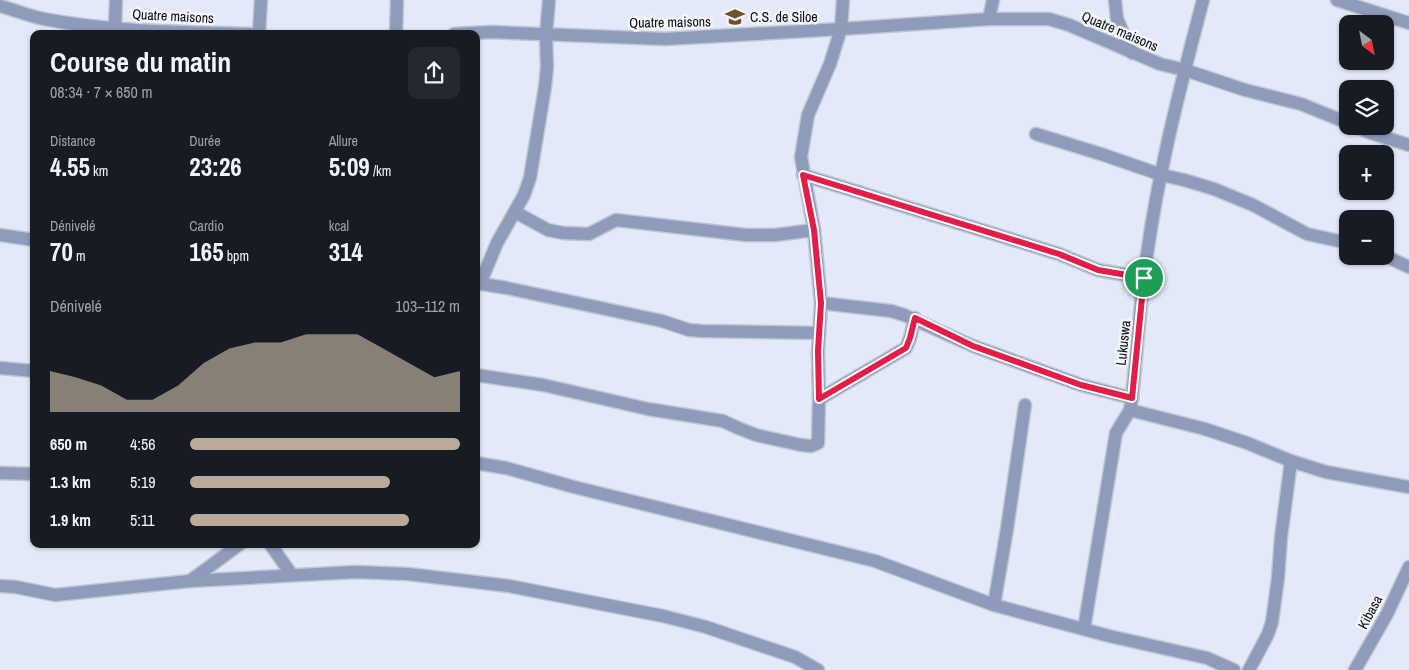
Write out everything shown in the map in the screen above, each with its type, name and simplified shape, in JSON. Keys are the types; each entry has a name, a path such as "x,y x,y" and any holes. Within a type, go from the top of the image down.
{"street":[{"path":"115,27 116,0"},
{"path":"259,30 261,0"},
{"path":"396,30 397,0"},
{"path":"480,280 497,243 524,195 533,164 547,67 546,35 549,0"},
{"path":"480,376 543,385 648,408 723,420 756,435 811,446 818,443 818,351 821,303 814,230 801,157 808,115 830,64 841,30 843,0"},
{"path":"989,19 993,0"},
{"path":"1115,0 1118,20 1132,53"},
{"name":"Lukuswa","path":"1084,630 1116,432 1131,404 1144,278 1162,175 1184,70 1203,0"},
{"path":"1337,0 1409,23"},
{"name":"Quatre maisons","path":"0,6 20,6 43,19 93,30 115,27 150,30"},
{"name":"Quatre maisons","path":"480,33 665,39 841,30 989,19 1049,19 1160,64 1245,90 1301,104 1339,119"},
{"path":"1036,134 1104,154 1162,175 1214,189 1253,205 1307,234 1339,241"},
{"path":"1377,135 1409,145"},
{"path":"803,175 1059,254 1098,270 1144,278"},
{"path":"515,212 548,230 563,234 589,234 616,220 746,236 775,236 814,230"},
{"path":"0,235 30,239"},
{"path":"1394,260 1409,267"},
{"path":"480,284 662,321 689,330 819,333"},
{"path":"821,303 891,311 915,318 973,346 1131,404 1246,443 1291,461 1343,476 1409,487"},
{"path":"819,399 906,348 915,318"},
{"path":"0,368 30,371"},
{"path":"994,605 1025,405"},
{"path":"1249,670 1268,634 1272,622 1291,461"},
{"path":"480,464 506,468 574,487 875,561 994,605 1084,630 1207,658 1234,670"},
{"path":"0,473 30,474"},
{"path":"190,581 235,548"},
{"path":"273,548 292,575"},
{"name":"Kibasa","path":"1355,670 1387,614 1409,567"},
{"path":"0,586 16,587 55,596 190,581 355,572 408,574 528,589 663,616 706,627 794,657 818,670"}],"place":[{"name":"C.S. de Siloe","path":"735,17"}],"route":[{"path":"803,175 1059,254 1098,270 1144,278 1132,398 1081,385 973,346 915,318 906,348 819,399 818,351 821,303 814,230 803,175"}]}
